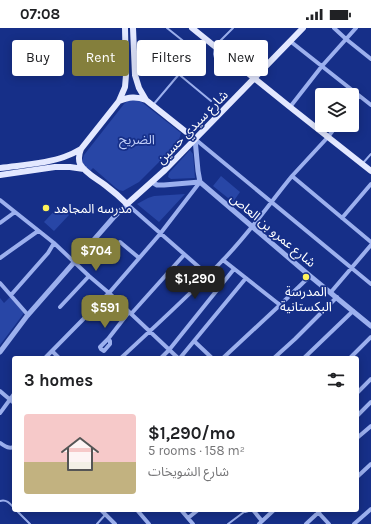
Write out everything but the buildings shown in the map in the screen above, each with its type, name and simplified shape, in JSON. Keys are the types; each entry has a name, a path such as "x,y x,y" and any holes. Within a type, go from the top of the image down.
{"main road":[{"path":"133,28 135,75 139,88 146,100 195,138"},
{"path":"193,28 214,45"},
{"name":"شارع سيدي حسين","path":"127,204 169,166 303,28"},
{"path":"125,29 126,82 119,101 81,149 79,153 79,160 84,170 106,185 127,204"},
{"path":"254,78 371,171"},
{"path":"119,101 126,98 135,97 146,100"},
{"path":"0,168 49,161 65,157 81,149"},
{"path":"0,175 55,167 70,167 84,170"}],"street":[{"path":"334,28 371,59"},
{"path":"290,107 322,66 356,28"},
{"path":"290,41 371,104"},
{"path":"123,356 177,306 223,260 252,227 292,176 332,132"},
{"path":"47,356 109,293 138,257 160,234 200,182 195,138"},
{"path":"195,138 371,284"},
{"path":"292,176 371,243 331,292"},
{"path":"152,182 164,185 200,182"},
{"name":"شارع عمرو بن العاص","path":"200,182 371,326"},
{"path":"342,218 371,184"},
{"path":"0,200 54,243 176,356"},
{"path":"0,352 28,315 127,204 208,275"},
{"path":"0,223 15,212"},
{"path":"0,258 38,231"},
{"path":"120,242 138,257"},
{"path":"11,296 48,253 54,243"},
{"path":"101,349 101,346 130,313 184,255"},
{"path":"223,260 280,305"},
{"path":"163,356 234,269"},
{"path":"60,307 89,276"},
{"path":"225,356 310,276"},
{"path":"181,356 246,278"},
{"path":"0,283 28,315"},
{"path":"276,356 337,297"},
{"path":"306,356 353,311"},
{"path":"352,356 371,338"},
{"path":"194,341 210,356"},
{"path":"52,351 57,356"},
{"path":"359,391 371,379"},
{"path":"0,391 10,399"},
{"path":"0,413 12,396"},
{"path":"359,414 371,402"},
{"path":"359,436 371,426"},
{"path":"0,443 8,448 12,448"},
{"path":"359,475 371,464"},
{"path":"354,524 371,509"},
{"path":"104,512 115,524"},
{"path":"139,512 149,524"},
{"path":"183,512 193,524"},
{"path":"188,518 196,512"},
{"path":"254,512 260,523 272,512"},
{"path":"306,524 318,512"},
{"path":"320,512 329,524"}],"lane":[{"path":"167,28 182,40"},
{"path":"221,40 233,28"},
{"path":"153,106 177,76"},
{"path":"181,76 211,101"},
{"path":"362,164 371,154"},
{"path":"0,501 4,500 12,506"},
{"path":"18,512 30,524"},
{"path":"97,524 104,512"},
{"path":"228,524 243,512"}],"green space":[{"name":"الضريح","path":"128,100 139,100 181,133 178,143 139,182 123,191 116,188 93,168 90,171 86,169 82,161 84,155"},
{"path":"190,150 193,154 195,178 171,179 168,177 169,173"},
{"path":"221,176 240,192 233,202 213,186"},
{"path":"185,194 159,222 137,204 154,196"},
{"path":"59,206 69,215 54,231 44,222"},
{"path":"10,297 24,313 0,345 0,298 4,303"}],"place":[{"name":"مدرسه المجاهد","path":"46,208"},
{"name":"المدرسة البكستانية","path":"306,277"}]}
